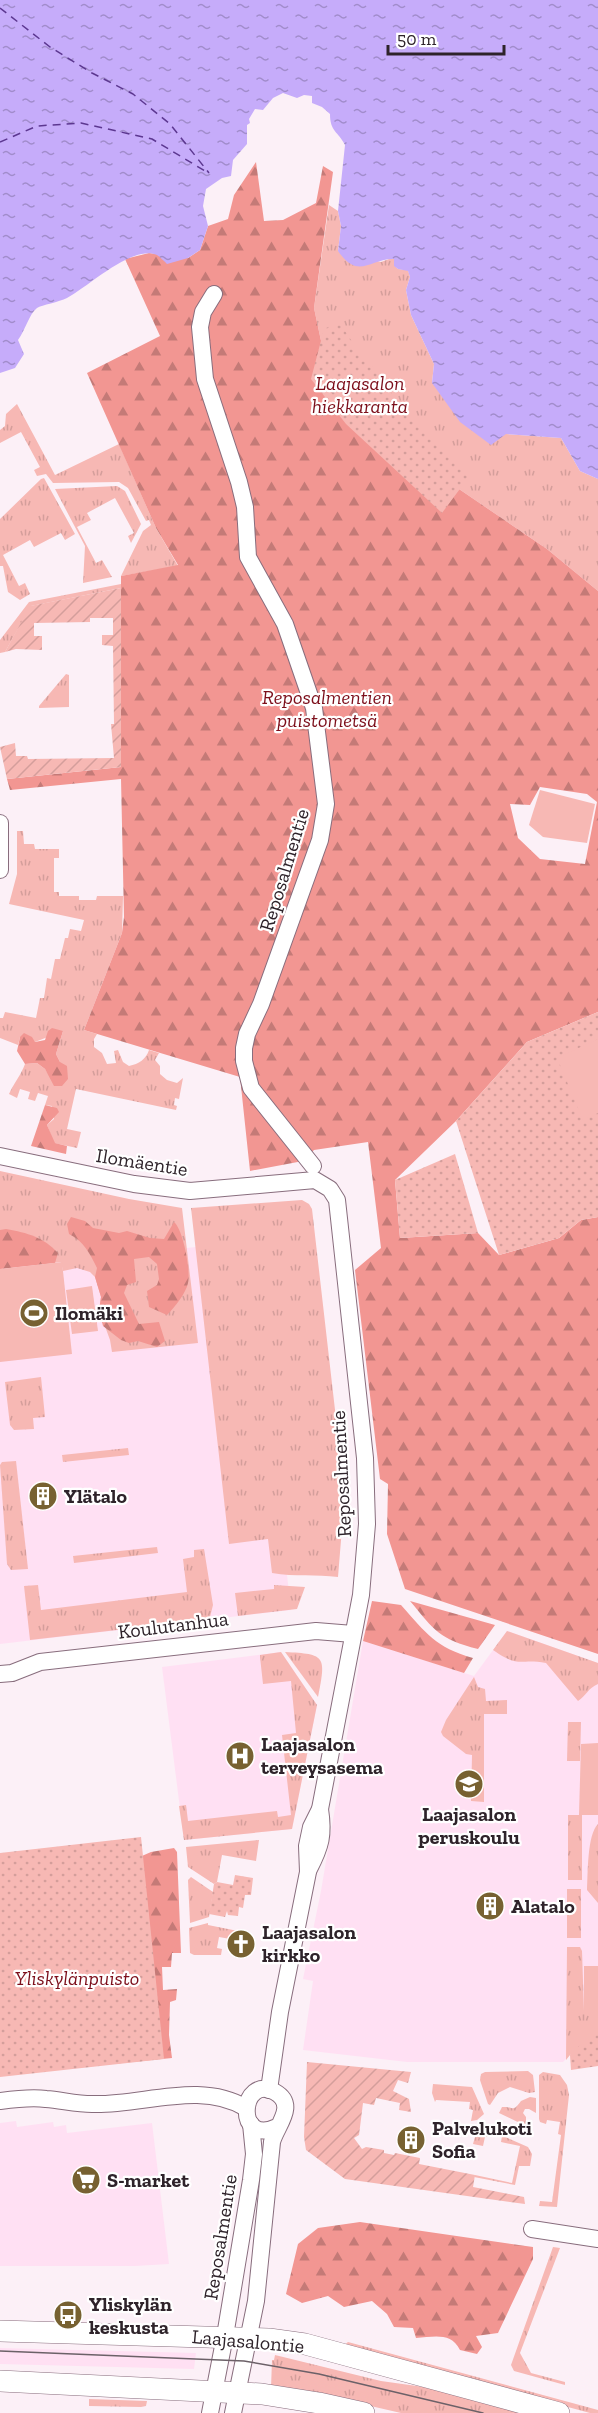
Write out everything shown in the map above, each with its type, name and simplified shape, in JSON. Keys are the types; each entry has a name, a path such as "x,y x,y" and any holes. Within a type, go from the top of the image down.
{"main road":[{"name":"Laajasalontie","path":"0,2331 225,2336 305,2344 559,2413"},
{"path":"0,2381 213,2392 235,2403 319,2403 364,2413"}],"street":[{"name":"Reposalmentie","path":"214,294 203,312 200,327 205,379 239,482 246,516 248,557 285,624 315,708 326,804 320,840 261,1004 247,1034 244,1061 251,1088 337,1200 365,1458 367,1524 365,1556 353,1634 320,1809 310,1827 307,1846 308,1872 280,2012 269,2090"},
{"path":"0,823 0,870"},
{"name":"Ilomäentie","path":"0,1156 134,1184 190,1191 314,1173"},
{"name":"Koulutanhua","path":"0,1674 40,1662 229,1640 316,1631 353,1634"},
{"path":"269,2090 282,2097 286,2108 283,2120 277,2127 264,2130 251,2124 246,2108 254,2094 269,2090"},
{"path":"0,2101 32,2098 110,2104 212,2095 234,2100 246,2108"},
{"name":"Reposalmentie","path":"210,2413 253,2163 254,2136 251,2124"},
{"name":"Reposalmentie","path":"235,2403 250,2338 260,2268 272,2142 277,2127"},
{"path":"532,2229 598,2239"}],"shaded area":[{"path":"249,1241 291,1610 0,1644 0,1269"},
{"name":"Laajasalon peruskoulu","path":"507,1631 598,1663 598,2027 563,2062 407,2062 303,2050 313,1981 303,1979 321,1891 363,1641 474,1676"},
{"name":"Laajasalon terveysasema","path":"281,1652 317,1705 292,1829 184,1840 162,1667"},
{"path":"16,2121 17,2127 53,2122 54,2127 66,2125 67,2133 152,2123 169,2264 0,2266 0,2123"},
{"path":"0,2348 196,2353 194,2369 0,2364"}],"green space":[{"name":"Reposalmentien puistometsä","path":"256,162 264,221 283,220 316,203 323,166 333,172 314,308 327,369 437,474 547,549 598,591 598,1012 527,1042 456,1121 395,1180 400,1238 478,1233 499,1255 559,1238 581,1220 598,1217 598,1654 405,1589 387,1534 388,1484 380,1479 355,1270 381,1248 368,1142 314,1150 303,1161 250,1171 240,1077 84,1030 122,933 124,917 121,779 10,790 7,779 121,767 121,576 178,565 156,528 87,373 160,336 125,259 149,253 188,258 200,250 208,226 228,219 234,195","holes":["540,787 587,794 597,802 585,864 540,859 518,838 510,804 530,805"]},
{"path":"329,205 338,211 341,226 338,251 381,262 395,259 395,266 398,269 408,270 410,277 406,290 411,315 434,364 432,383 506,434 561,438 580,471 598,479 598,591 547,549 437,474 327,369 314,308"},
{"name":"Laajasalon hiekkaranta","path":"339,322 363,358 392,382 392,395 471,474 442,513 346,424 311,379 324,329"},
{"path":"17,404 55,475 119,444 156,528 178,566 121,576 143,531 151,525 149,520 146,521 128,488 119,482 53,483 46,474 37,476 34,470 40,467 21,432 0,443 0,430 5,426 6,414"},
{"path":"44,478 75,534 65,540 61,533 34,547 30,540 3,555 19,586 25,583 30,594 20,600 8,592 3,566 0,566 0,519"},
{"path":"117,486 125,491 141,524 131,543 128,536 134,533 115,498 87,513 91,520 77,527 96,563 102,560 112,577 83,583 85,546 55,489"},
{"path":"121,584 121,588 31,606 5,652 0,653 0,640 29,602"},
{"path":"121,588 121,767 7,779 0,747 15,743 16,756 27,756 28,759 114,758 111,724 114,724 113,646 102,645 102,635 113,635 113,618 90,618 90,622 34,623 34,636 42,636 42,650 16,649 5,652 30,606"},
{"path":"66,674 69,675 69,707 39,708 39,706"},
{"path":"540,790 595,804 587,843 543,837 529,825"},
{"path":"17,831 23,831 24,844 34,844 35,849 59,849 59,858 54,858 54,892 59,892 59,896 79,896 79,900 96,900 97,896 123,896 122,933 84,1030 97,1034 94,1047 102,1053 107,1064 116,1063 114,1051 118,1050 123,1062 129,1066 142,1061 149,1050 159,1053 155,1060 160,1066 160,1074 167,1080 177,1083 183,1078 179,1099 175,1098 176,1110 76,1089 67,1129 81,1132 77,1148 54,1143 47,1125 54,1119 52,1106 45,1105 48,1096 38,1093 35,1101 28,1099 30,1092 20,1089 17,1098 9,1094 25,1064 37,1063 51,1078 60,1062 56,1054 63,1031 35,1042 20,1037 18,1045 0,1038 0,1018 3,1018 5,1012 36,1018 40,998 44,998 47,978 51,979 55,959 60,959 65,938 68,938 70,929 81,931 84,920 9,904 17,874"},
{"path":"598,1012 598,1217 581,1220 559,1238 499,1255 456,1121 527,1042"},
{"path":"52,1028 63,1031 56,1054 60,1062 67,1066 68,1079 62,1086 54,1086 45,1069 37,1063 25,1064 17,1051 20,1037 24,1033 32,1037 35,1042 45,1040 48,1031"},
{"path":"598,1039 598,1113 583,1120 557,1058"},
{"path":"45,1105 57,1108 59,1112 47,1125 55,1143 67,1146 66,1154 31,1146"},
{"path":"455,1154 478,1233 400,1238 395,1180"},
{"path":"0,1171 182,1208 198,1343 112,1352 99,1310 101,1297 95,1277 90,1272 77,1268 63,1271 61,1262 0,1269"},
{"path":"302,1200 312,1209 342,1471 342,1528 338,1577 272,1573 268,1539 229,1544 191,1208"},
{"path":"71,1217 85,1221 93,1228 119,1233 127,1231 150,1238 164,1239 174,1222 177,1226 186,1251 189,1277 185,1291 177,1304 167,1315 149,1307 147,1291 157,1285 159,1279 157,1264 149,1257 134,1259 136,1282 127,1285 124,1293 139,1324 159,1322 165,1341 157,1347 138,1341 129,1343 121,1340 103,1326 99,1310 101,1297 95,1277 97,1268 83,1244 69,1234 67,1224"},
{"path":"6,1229 28,1234 47,1243 58,1253 55,1263 0,1269 0,1230"},
{"name":"Ilomäki","path":"62,1262 72,1354 0,1362 0,1269"},
{"path":"92,1286 98,1331 72,1334 66,1290"},
{"path":"41,1377 45,1417 33,1418 34,1429 14,1430 10,1425 5,1382"},
{"path":"128,1448 129,1455 63,1462 62,1455"},
{"path":"16,1461 28,1569 11,1570 7,1564 0,1465 2,1462"},
{"path":"157,1547 158,1553 74,1563 73,1556"},
{"path":"204,1549 213,1605 210,1617 204,1620 30,1640 24,1586 38,1585 41,1610 187,1592 183,1559 194,1557 194,1550"},
{"path":"274,1585 305,1587 297,1609 238,1616 235,1593 274,1589"},
{"path":"372,1601 401,1605 440,1644 473,1658 464,1673 363,1641"},
{"path":"410,1601 495,1625 478,1649 454,1642 446,1637 426,1620"},
{"path":"507,1631 598,1663 598,1684 578,1701 546,1663 515,1661 493,1650"},
{"path":"281,1652 317,1705 292,1829 184,1840 179,1806 186,1805 188,1821 277,1811 278,1817 291,1815 282,1735 296,1733 291,1681 263,1684 260,1657 260,1655"},
{"path":"285,1652 309,1654 320,1660 322,1673 318,1697"},
{"path":"474,1677 478,1687 485,1689 486,1701 507,1700 507,1714 484,1714 484,1802 471,1801 472,1755 466,1754 441,1732 446,1720"},
{"path":"568,1722 581,1722 580,1761 567,1761"},
{"path":"598,1743 598,1815 579,1815 581,1744"},
{"path":"568,1815 582,1815 582,1880 568,1880"},
{"path":"598,1824 598,1903 587,1890 590,1845 594,1829"},
{"name":"Yliskylänpuisto","path":"141,1837 164,2059 0,2077 0,1853"},
{"path":"259,1840 256,1861 222,1855 217,1882 214,1884 188,1867 186,1847"},
{"path":"174,1848 177,1852 181,1953 172,1953 171,1967 162,1967 163,1990 177,1989 176,2000 170,2002 169,2035 172,2058 72,2068 84,2055 135,1859 151,1852"},
{"path":"235,1875 253,1878 251,1895 245,1895 243,1908 239,1907 238,1916 228,1915 227,1911 225,1917 209,1914 214,1884 217,1882 233,1885"},
{"path":"191,1877 213,1892 209,1917 190,1923 188,1880"},
{"path":"567,1889 581,1889 581,1938 567,1938"},
{"path":"208,1923 208,1925 238,1931 236,1940 219,1937 217,1948 222,1949 221,1955 190,1953 189,1928"},
{"path":"567,1947 580,1947 582,1951 584,2011 598,2012 598,2045 570,2055 566,2060"},
{"path":"584,1966 598,1966 598,2012 584,2012"},
{"path":"598,2027 598,2066 571,2070 570,2055"},
{"path":"307,2062 411,2072 408,2083 398,2080 393,2091 409,2099 411,2112 399,2110 400,2103 376,2098 374,2105 363,2103 359,2135 354,2138 362,2149 366,2147 384,2150 384,2153 420,2158 419,2164 475,2175 473,2187 524,2197 525,2204 345,2179 306,2150 304,2137"},
{"path":"528,2071 533,2075 535,2092 529,2093 510,2087 498,2093 490,2105 488,2104 480,2080 481,2074"},
{"path":"543,2072 560,2075 567,2085 569,2095 557,2207 539,2206 540,2201 552,2202 561,2135 558,2134 560,2122 547,2120 546,2124 540,2122 539,2119 539,2075"},
{"path":"433,2084 472,2087 484,2114 477,2120 471,2121 473,2110 469,2109 470,2102 436,2100 435,2102 432,2093"},
{"path":"530,2097 536,2098 536,2113 525,2109 523,2113 526,2117 526,2126 499,2113 502,2107 514,2108 521,2101"},
{"path":"487,2129 528,2147 532,2154 530,2166 519,2166 515,2185 474,2177 475,2175 512,2183 520,2146 501,2142 502,2136 485,2137 483,2146 473,2144 476,2133"},
{"path":"360,2222 533,2247 533,2259 498,2333 476,2336 482,2347 477,2354 460,2350 452,2340 447,2338 416,2338 413,2328 394,2327 387,2314 372,2301 344,2307 328,2296 302,2303 286,2294 298,2244 318,2228"},
{"path":"553,2247 560,2248 520,2353 531,2373 565,2382 565,2385 514,2371 511,2365"},
{"path":"348,2342 598,2410 598,2413 590,2413 343,2346"},
{"path":"275,2355 381,2381 431,2388 526,2413 401,2413 336,2398 271,2388 272,2360"},
{"path":"89,2399 147,2401 146,2406 141,2407 89,2406"}],"water":[{"path":"0,0 598,0 598,479 580,471 561,438 506,434 491,445 460,422 432,383 434,364 411,315 406,290 410,277 408,271 394,266 394,259 365,266 352,265 338,251 341,226 338,211 345,145 333,128 330,114 322,107 312,103 312,96 304,95 297,98 283,93 273,98 263,110 255,109 247,125 247,144 233,160 231,176 222,178 206,189 203,206 208,226 200,250 188,258 167,264 157,255 147,253 136,256 111,268 67,298 37,308 18,340 24,354 15,368 0,373"}],"ferry route":[{"path":"0,8 50,47 92,73 133,94 170,124 209,173"},
{"path":"0,142 37,126 81,123 152,139 205,171"}],"tram line":[{"path":"0,2351 244,2361 319,2374 483,2413"}],"place":[{"name":"Ilomäki","path":"34,1313"},
{"name":"Ylätalo","path":"43,1496"},
{"name":"Laajasalon terveysasema","path":"240,1756"},
{"name":"Laajasalon peruskoulu","path":"469,1784"},
{"name":"Alatalo","path":"490,1906"},
{"name":"Laajasalon kirkko","path":"241,1944"},
{"name":"Palvelukoti Sofia","path":"411,2140"},
{"name":"S-market","path":"86,2180"},
{"name":"Yliskylän keskusta","path":"68,2315"}]}
